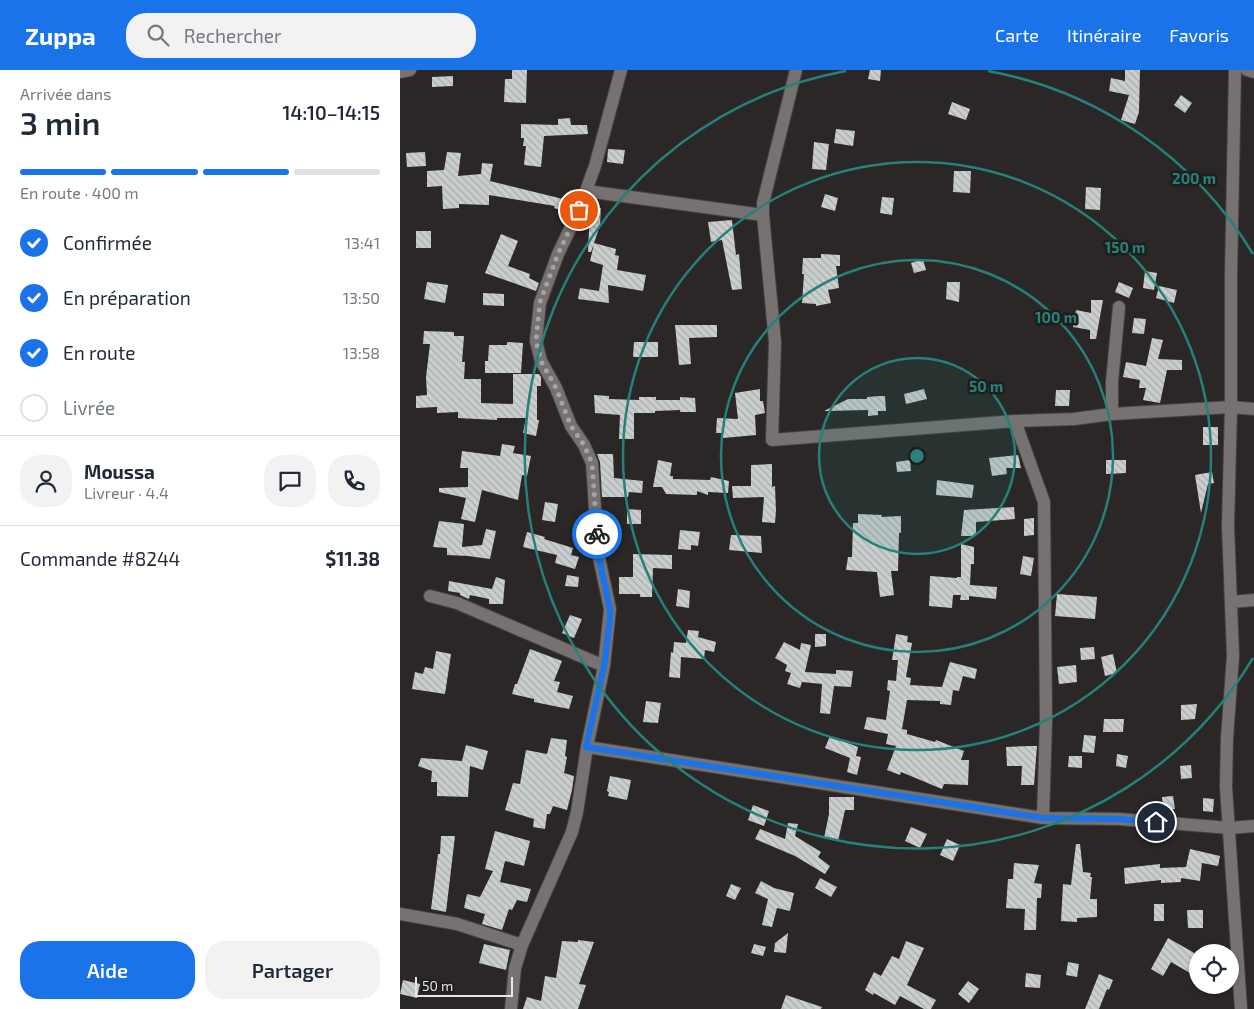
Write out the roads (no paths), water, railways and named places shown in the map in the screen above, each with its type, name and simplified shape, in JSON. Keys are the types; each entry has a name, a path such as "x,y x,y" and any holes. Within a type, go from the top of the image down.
{"street":[{"path":"400,72 410,70"},
{"path":"512,1009 515,968 522,945 572,832 577,812 586,747 604,666 610,609 598,553 592,463 584,445 571,426 556,388 541,361 536,341 540,302 558,254 579,210 595,166 622,70"},
{"path":"796,70 763,203 775,342 772,440 1015,420 1074,419 1112,414 1231,407 1254,408"},
{"path":"1235,70 1230,274 1231,407 1228,526 1233,656 1227,738 1226,787 1241,1009"},
{"path":"1247,70 1254,72"},
{"path":"586,191 763,215"},
{"path":"1112,414 1112,382 1119,307"},
{"path":"1015,420 1044,502 1046,721 1043,818"},
{"path":"430,596 457,603 604,666"},
{"path":"1231,602 1254,600"},
{"path":"586,747 1043,818 1119,819 1230,828 1254,826"},
{"path":"400,914 457,924 522,945"}]}
